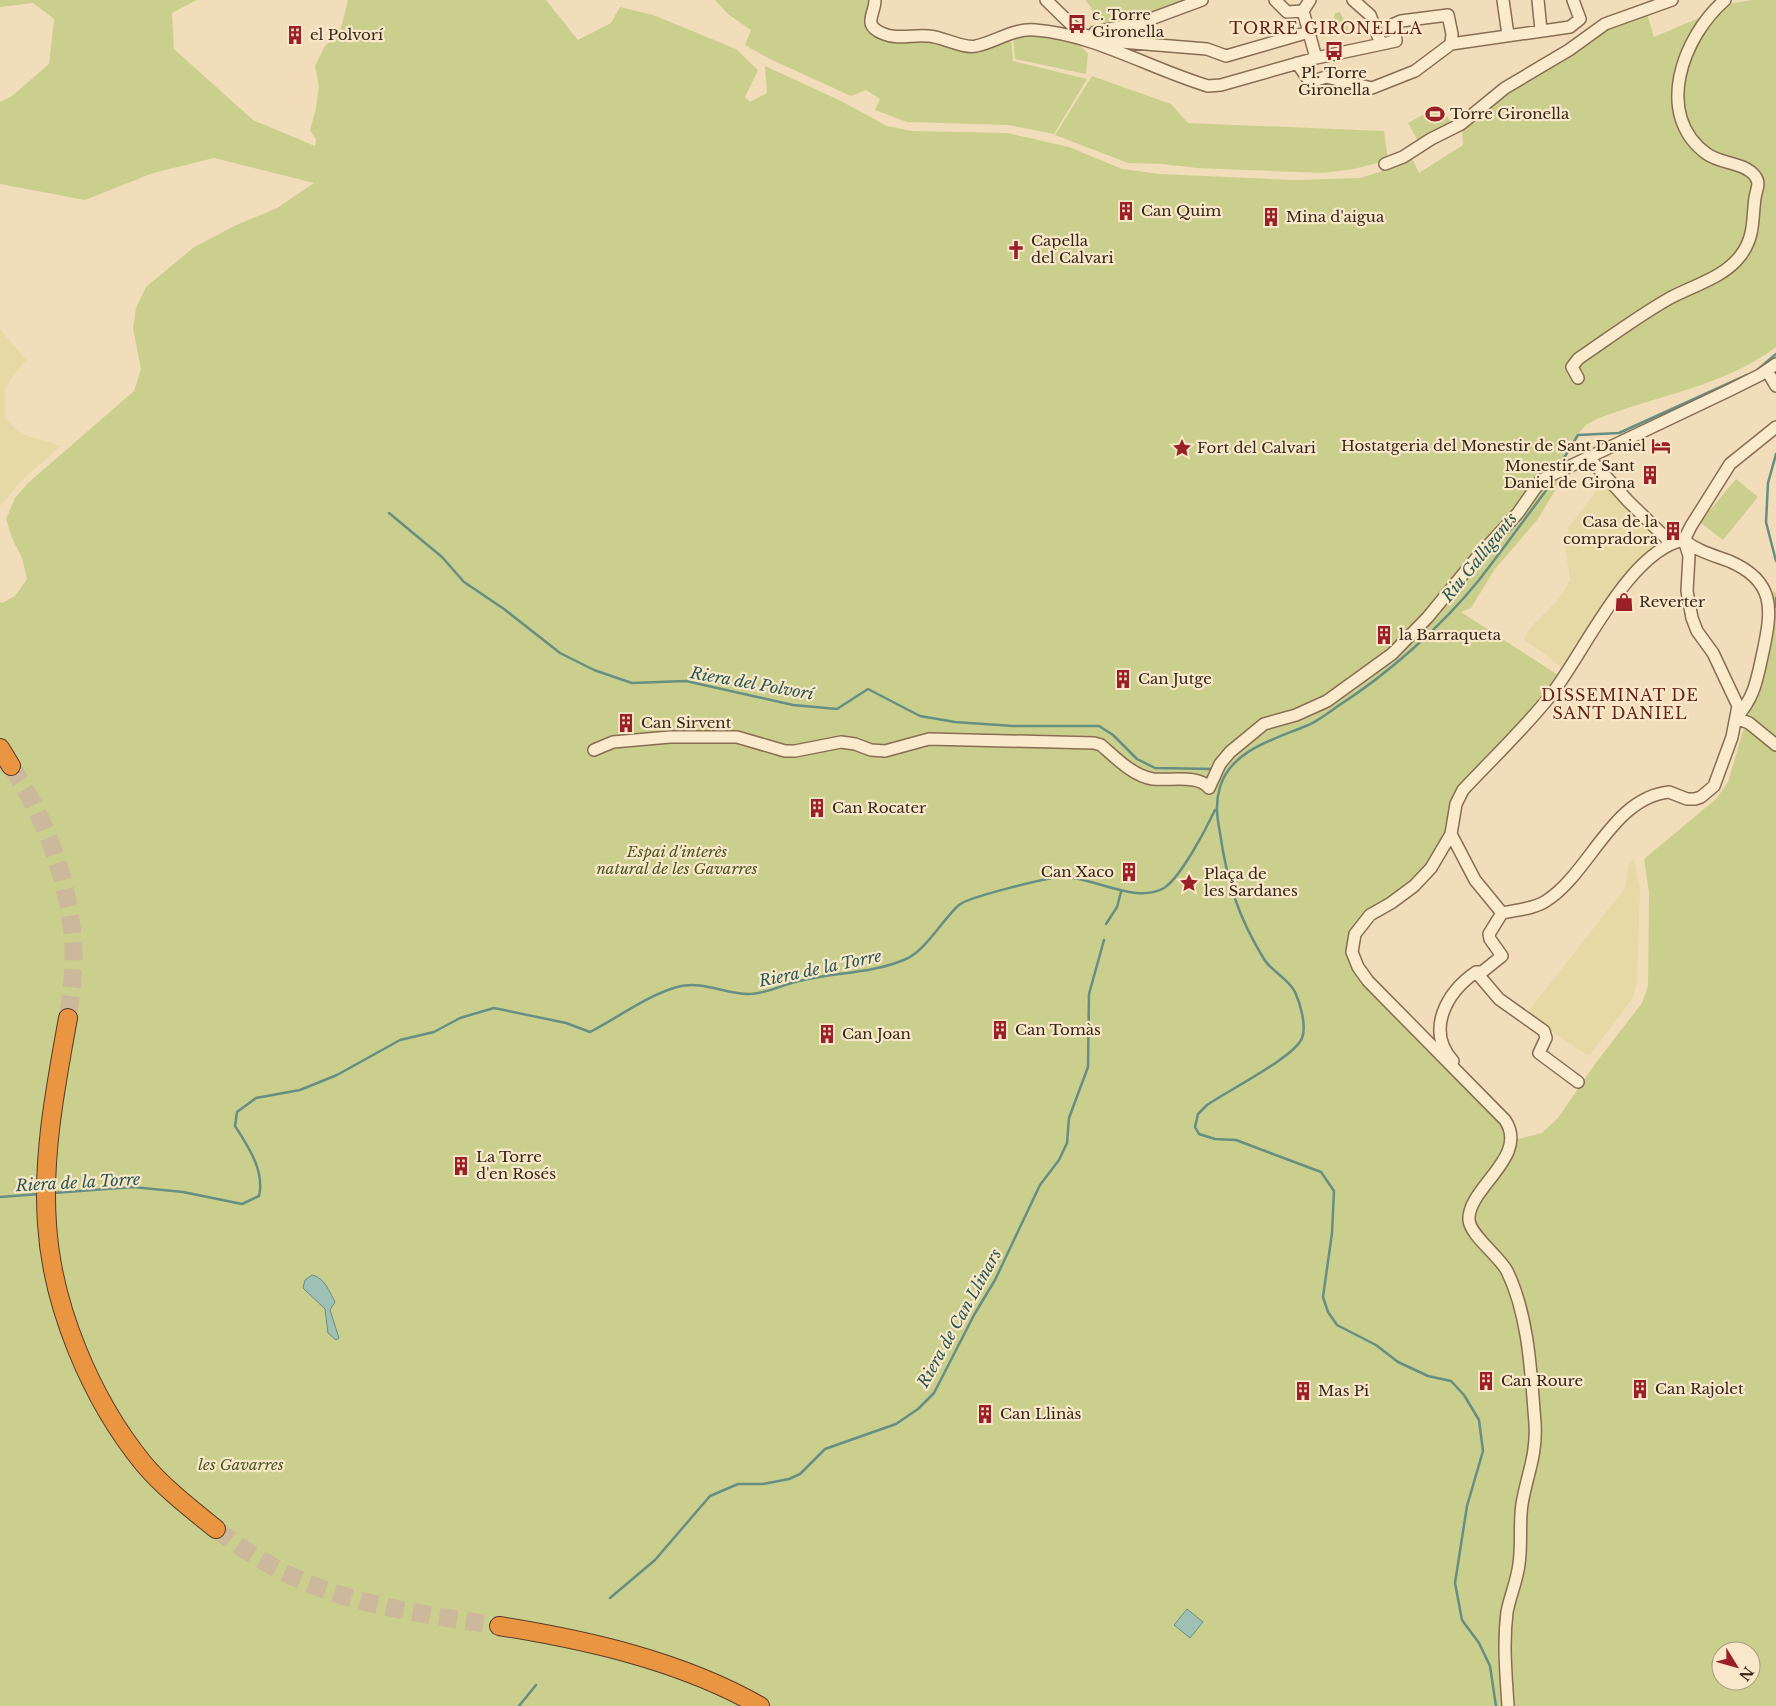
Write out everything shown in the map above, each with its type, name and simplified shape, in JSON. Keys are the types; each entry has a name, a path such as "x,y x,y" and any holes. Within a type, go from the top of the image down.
{"highway":[{"path":"0,748 11,766"},
{"path":"68,1018 50,1134 46,1203 49,1244 62,1306 86,1372 112,1420 130,1446 163,1484 216,1529"},
{"path":"499,1626 551,1634 607,1648 687,1673 725,1688 760,1706"}],"street":[{"path":"875,0 870,15 871,23 879,32 892,37 926,35 969,47 979,46 1010,33 1028,30 1121,42 1207,49 1226,56 1309,32"},
{"path":"1046,0 1081,37 1161,71 1208,86 1221,85 1316,58 1396,41 1394,24 1448,16 1452,34 1451,44"},
{"path":"1081,37 1140,23 1202,0"},
{"path":"1275,0 1287,12 1303,11"},
{"path":"1310,0 1303,11 1316,58"},
{"path":"1352,0 1370,15 1380,44"},
{"path":"1503,0 1508,35"},
{"path":"1538,0 1541,30"},
{"path":"1298,63 1310,82 1326,78 1372,88 1415,71 1451,44 1570,27 1580,19 1573,0"},
{"path":"1386,164 1397,160 1431,139 1461,124 1512,83 1606,24 1672,0"},
{"path":"1578,378 1572,367 1578,359 1641,316 1728,268 1741,256 1750,238 1754,225 1755,197 1758,186 1755,176 1746,169 1706,154 1688,135 1679,117 1678,91 1683,61 1689,47 1711,14 1725,0"},
{"path":"1570,27 1578,43"},
{"path":"594,750 613,742 678,737 737,737 785,751 795,751 841,742 871,750 885,751 929,739 1094,743 1101,745 1140,774 1152,779 1201,781 1209,788 1220,764 1230,752 1264,724 1296,715 1327,701 1392,654 1428,617 1474,561 1508,524 1541,480 1549,478 1771,367 1776,386"},
{"path":"1471,1087 1466,1075 1451,1058 1440,1028 1444,1010 1451,994 1476,972 1482,972 1502,956 1490,939 1489,934 1502,913 1545,902 1576,872 1618,821 1637,804 1663,793 1695,799 1708,792 1718,776 1736,718 1737,700 1713,653 1697,631 1692,618 1687,590 1690,556 1684,540 1695,518 1730,464 1776,427"},
{"path":"1581,462 1671,542"},
{"path":"1508,1706 1504,1641 1508,1609 1519,1566 1522,1502 1533,1463 1535,1424 1524,1326 1513,1285 1503,1264 1471,1227 1469,1219 1477,1200 1509,1148 1512,1133 1505,1120 1471,1087 1420,1031 1368,981 1354,960 1352,943 1365,920 1377,909 1391,903 1422,880 1442,852 1451,834 1456,804 1463,790 1553,692 1627,582 1671,542 1684,540 1692,546 1740,568 1765,589 1768,596 1770,608 1757,684 1749,704 1736,718"},
{"path":"1736,718 1749,723 1776,744"},
{"path":"1451,834 1475,880 1502,913"},
{"path":"1476,972 1499,999 1544,1031 1546,1038 1539,1053 1578,1082"}],"shaded area":[{"path":"0,329 26,360 10,380 5,390 5,418 21,434 61,446 25,477 0,506"},
{"path":"1604,481 1654,531 1660,541 1564,669 1524,639 1529,629 1557,601 1570,580 1565,545 1569,527"},
{"path":"1634,858 1640,890 1637,982 1633,998 1589,1056 1526,1014 1625,888 1628,866"}],"green space":[{"name":"Espai d'interès natural de les Gavarres","path":"0,0 197,0 172,13 174,49 253,120 315,146 316,139 310,130 319,86 315,66 325,46 340,32 348,0 546,0 578,40 611,23 620,7 653,15 736,49 758,70 745,97 750,102 767,93 765,66 841,101 887,126 912,131 1007,133 1069,147 1122,169 1159,174 1295,180 1360,178 1389,169 1411,156 1419,173 1463,145 1462,130 1528,79 1607,26 1646,10 1654,37 1699,18 1708,7 1752,0 1776,0 1776,347 1756,361 1712,381 1597,419 1586,425 1567,447 1556,489 1538,519 1495,569 1471,608 1461,612 1558,675 1532,710 1482,763 1431,868 1382,903 1349,954 1410,1028 1518,1139 1542,1133 1558,1118 1595,1064 1642,1003 1648,986 1649,892 1644,859 1716,799 1728,782 1765,657 1773,591 1776,593 1776,1706 0,1706 0,602 2,603 15,596 27,579 22,558 12,538 6,519 15,498 28,483 134,391 141,369 133,328 136,308 146,287 193,248 234,226 277,208 314,183 214,158 153,173 85,200 0,184 0,102 12,96 49,64 54,19 33,3 0,7"},
{"path":"715,0 872,0 868,21 909,38 957,44 1011,37 1013,61 1087,79 1054,134 1008,125 907,122 875,110 880,99 866,90 851,96 770,59 745,45 751,30 728,14"},
{"path":"1085,0 1183,0 1182,3 1137,20 1113,25 1095,20 1091,7"},
{"path":"1340,12 1348,28 1347,35 1330,37 1335,13"},
{"path":"1039,33 1073,42 1084,49 1088,54 1086,74 1015,59 1013,36"},
{"path":"1092,76 1171,104 1188,123 1384,131 1388,160 1354,169 1323,173 1128,163 1055,135"},
{"name":"Torre Gironella","path":"1441,105 1451,123 1418,141 1408,123"},
{"path":"1736,479 1758,497 1723,540 1700,522"}],"water":[{"path":"312,1275 320,1279 329,1289 335,1302 330,1310 339,1338 336,1340 328,1333 325,1309 303,1288 305,1280"},
{"path":"1187,1609 1203,1622 1190,1638 1174,1625"}],"waterway":[{"name":"Riu Galligants","path":"1756,371 1776,354"},
{"name":"Riu Galligants","path":"1559,466 1578,435 1619,433 1747,375"},
{"path":"1776,454 1768,483 1766,522 1776,561"},
{"path":"1496,1706 1490,1666 1479,1643 1462,1620 1455,1583 1467,1506 1483,1451 1479,1420 1464,1395 1451,1381 1428,1376 1398,1362 1376,1345 1337,1325 1328,1312 1323,1297 1332,1233 1334,1191 1321,1172 1236,1140 1215,1139 1199,1134 1195,1127 1198,1114 1207,1105 1274,1064 1297,1046 1302,1038 1304,1027 1295,992 1264,959 1240,913 1230,883 1217,810 1218,793 1226,774 1244,755 1268,741 1310,724 1357,693 1395,664 1431,632 1479,580 1545,492 1552,479"},
{"name":"Riera del Polvorí","path":"389,513 442,557 464,582 504,609 560,653 594,670 632,683 686,681 793,705 837,709 868,689 920,716 955,722 1013,726 1099,726 1113,735 1137,759 1155,768 1215,769"},
{"path":"1776,598 1776,607"},
{"name":"Riera de la Torre","path":"53,1193 133,1187 183,1192 242,1204 259,1196 260,1177 254,1159 235,1126 237,1112 256,1098 300,1090 337,1075 400,1040 434,1032 460,1018 494,1008 566,1023 590,1032 643,1001 677,987 696,985 755,994 812,978 880,968 913,955 927,942 959,905 991,893 1040,881 1060,877 1072,878 1126,891 1152,892 1164,888 1178,874 1206,829 1215,810"},
{"name":"Riera de Can Llinars","path":"1106,924 1117,907 1121,892"},
{"name":"Riera de Can Llinars","path":"610,1598 655,1560 710,1496 738,1484 763,1484 789,1479 800,1474 825,1449 896,1424 918,1409 934,1393 974,1315 995,1280 1040,1185 1059,1160 1067,1143 1069,1118 1088,1067 1089,994 1104,940"},
{"name":"Riera de la Torre","path":"0,1197 40,1194"},
{"name":"Riera de Can Llinars","path":"519,1706 536,1685"}],"tunnel":[{"path":"11,766 24,786 45,828 66,895 73,941 72,980 68,1018"},
{"path":"216,1529 250,1553 283,1572 316,1587 384,1606 499,1626"}],"place":[{"name":"c. Torre Gironella","path":"1077,24"},
{"name":"el Polvorí","path":"295,35"},
{"name":"Pl. Torre Gironella","path":"1334,51"},
{"name":"Torre Gironella","path":"1435,114"},
{"name":"Can Quim","path":"1126,211"},
{"name":"Mina d'aigua","path":"1271,217"},
{"name":"Capella del Calvari","path":"1016,250"},
{"name":"Hostatgeria del Monestir de Sant Daniel","path":"1661,446"},
{"name":"Fort del Calvari","path":"1182,448"},
{"name":"Monestir de Sant Daniel de Girona","path":"1650,475"},
{"name":"Casa de la compradora","path":"1673,531"},
{"name":"Reverter","path":"1624,602"},
{"name":"la Barraqueta","path":"1384,635"},
{"name":"Can Jutge","path":"1123,679"},
{"name":"Can Sirvent","path":"626,723"},
{"name":"Can Rocater","path":"817,808"},
{"name":"Can Xaco","path":"1129,872"},
{"name":"Plaça de les Sardanes","path":"1189,883"},
{"name":"Can Tomàs","path":"1000,1030"},
{"name":"Can Joan","path":"827,1034"},
{"name":"La Torre d'en Rosés","path":"461,1166"},
{"name":"Can Roure","path":"1486,1381"},
{"name":"Can Rajolet","path":"1640,1389"},
{"name":"Mas Pi","path":"1303,1391"},
{"name":"Can Llinàs","path":"985,1414"}],"district":[{"name":"TORRE GIRONELLA","path":"1326,28"},
{"name":"DISSEMINAT DE SANT DANIEL","path":"1620,704"}],"park label":[{"name":"les Gavarres","path":"241,1465"}]}
